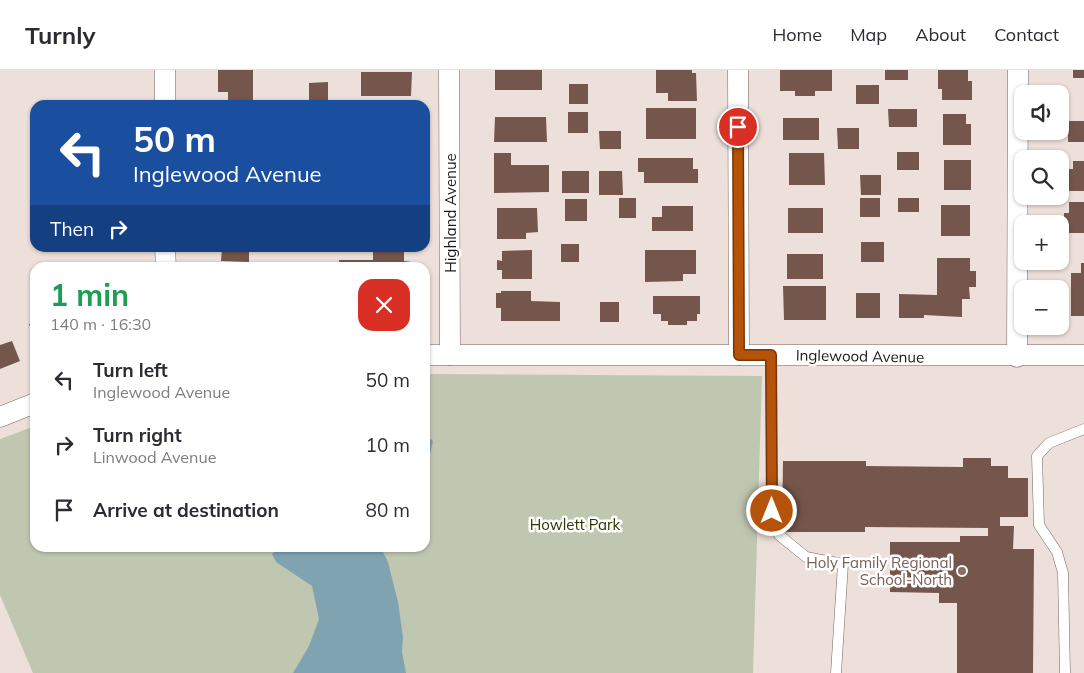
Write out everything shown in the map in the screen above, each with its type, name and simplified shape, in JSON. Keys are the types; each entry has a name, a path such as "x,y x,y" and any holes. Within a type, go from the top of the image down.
{"street":[{"path":"165,70 165,100"},
{"name":"Highland Avenue","path":"449,70 450,355"},
{"path":"738,70 739,355"},
{"path":"1017,357 1018,70"},
{"name":"Inglewood Avenue","path":"430,355 1084,356"},
{"path":"0,417 30,405"}],"lane":[{"path":"771,355 772,511 779,535 806,557 842,564 836,673"},
{"path":"1065,673 1063,573 1057,552 1039,525 1037,456 1048,443 1084,428"}],"green space":[{"name":"Howlett Park","path":"430,374 762,376 753,673 33,673 0,595 0,439 30,428 30,552 430,552"}],"water":[{"path":"274,552 383,552 388,562 398,602 403,637 402,652 406,673 293,673 309,646 319,619 312,586 276,562 272,554"}],"building":[{"path":"218,70 253,70 253,100 228,100 228,92 218,92"},
{"path":"495,70 542,70 542,90 495,90"},
{"path":"656,70 692,70 692,73 696,73 697,101 668,101 668,93 656,93"},
{"path":"780,70 832,70 832,91 815,91 815,96 795,96 795,91 780,91"},
{"path":"885,70 908,70 908,80 885,80"},
{"path":"938,70 968,70 968,81 972,81 972,100 942,100 942,89 938,89"},
{"path":"1073,70 1084,70 1084,78 1073,78"},
{"path":"361,72 412,72 411,96 361,96"},
{"path":"328,82 328,100 309,100 309,83"},
{"path":"569,84 588,84 588,104 569,104"},
{"path":"856,85 879,85 879,104 856,104"},
{"path":"646,108 696,108 696,139 646,139"},
{"path":"888,109 917,109 917,127 889,127"},
{"path":"568,112 588,112 588,133 568,133"},
{"path":"943,114 966,114 966,124 971,124 971,145 943,145"},
{"path":"495,117 546,117 547,142 494,142"},
{"path":"783,118 819,118 819,140 783,140"},
{"path":"1069,121 1084,121 1084,142 1068,142"},
{"path":"837,128 859,128 859,149 838,149"},
{"path":"599,131 621,131 621,149 600,149"},
{"path":"897,152 919,152 919,170 897,170"},
{"path":"494,153 511,153 511,165 549,165 549,192 494,193"},
{"path":"789,153 824,153 825,185 789,185"},
{"path":"638,158 693,158 693,169 698,169 698,183 644,183 644,172 638,172"},
{"path":"944,160 971,160 971,190 944,190"},
{"path":"1073,161 1084,161 1084,191 1069,191 1069,169 1073,169"},
{"path":"562,171 589,171 589,193 562,193"},
{"path":"599,171 622,171 623,195 599,195"},
{"path":"860,175 881,175 881,195 861,195"},
{"path":"619,198 636,198 636,218 619,218"},
{"path":"860,198 880,198 880,217 860,217"},
{"path":"898,198 919,198 919,212 898,212"},
{"path":"565,199 587,199 587,221 565,221"},
{"path":"1069,202 1084,202 1084,233 1069,233 1069,215 1064,215 1064,213 1069,213"},
{"path":"941,205 970,205 970,236 941,236"},
{"path":"662,206 693,206 693,231 652,231 652,217 662,217"},
{"path":"497,208 537,208 538,232 526,233 526,239 497,239"},
{"path":"788,208 823,208 823,233 788,233"},
{"path":"861,242 884,242 884,262 861,262"},
{"path":"561,244 579,244 579,262 561,262"},
{"path":"532,250 532,279 502,279 502,270 497,270 497,260 502,261 502,251"},
{"path":"645,250 696,250 696,274 683,274 683,281 645,282"},
{"path":"222,252 249,252 249,262 221,261"},
{"path":"373,252 404,252 404,261 411,262 339,262 339,260 373,260"},
{"path":"787,254 823,254 823,279 787,279"},
{"path":"937,258 970,258 970,271 976,271 976,287 969,287 970,299 962,299 962,317 924,315 924,318 899,318 899,294 937,295"},
{"path":"1081,263 1084,263 1084,316 1071,316 1071,273 1081,273"},
{"path":"783,286 826,286 826,320 784,320"},
{"path":"501,291 531,291 531,301 560,302 560,321 501,321 501,308 496,308 496,293 501,293"},
{"path":"856,293 880,293 880,318 856,318"},
{"path":"653,296 700,296 700,314 697,314 697,321 687,321 687,325 668,325 668,321 661,321 661,314 653,314"},
{"path":"600,302 619,302 619,322 600,322"},
{"path":"12,341 20,361 0,369 0,345"},
{"name":"Holy Family Regional School-North","path":"963,458 991,458 991,466 1008,466 1008,478 1028,478 1028,517 1000,517 1000,526 1014,526 1013,549 1034,549 1033,673 957,673 957,603 939,603 939,593 890,592 890,542 960,542 960,536 988,536 988,528 865,527 865,532 782,532 783,461 866,461 866,466 963,467"}],"place":[{"name":"Holy Family Regional School-North","path":"962,571"}],"route":[{"path":"738,127 739,355 771,355 772,511"}]}
